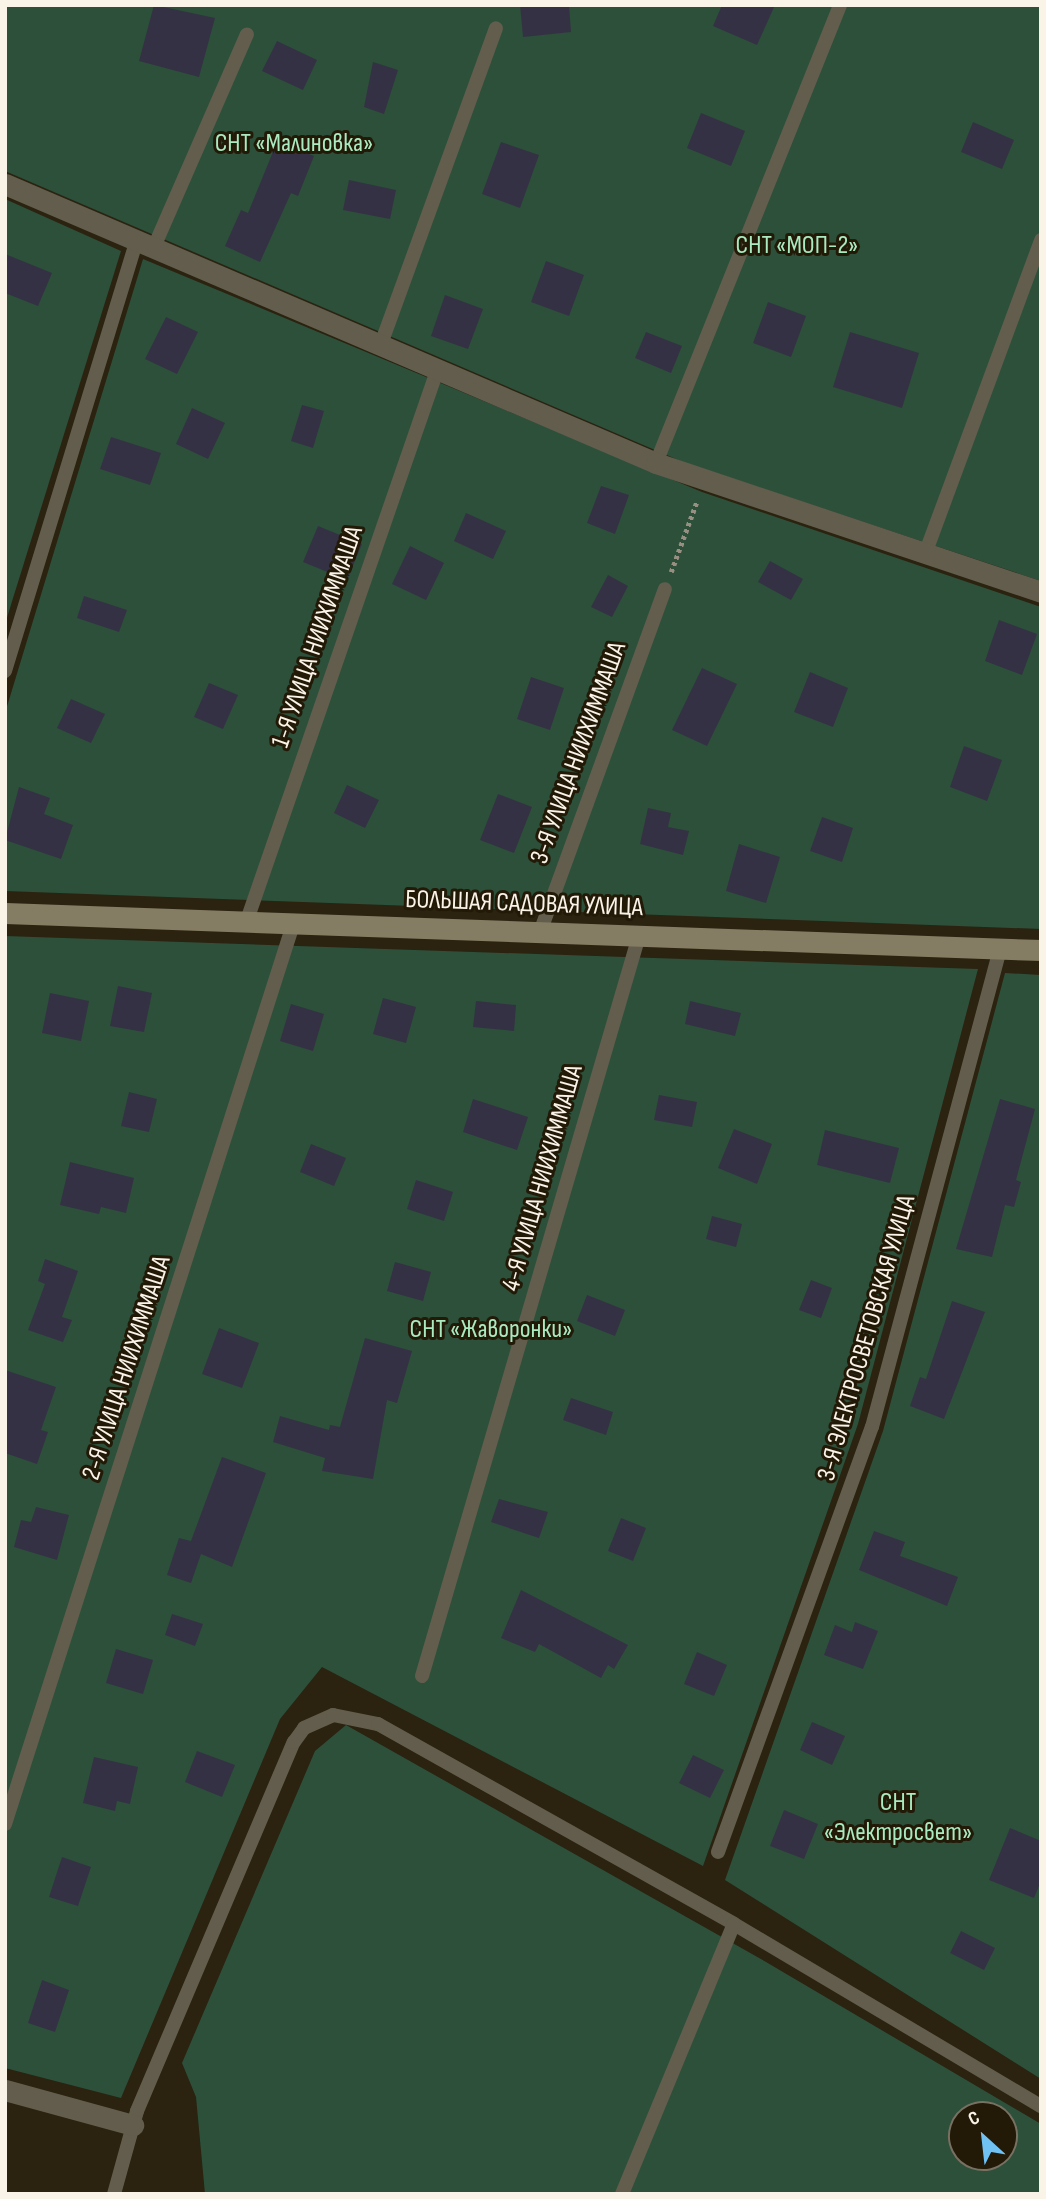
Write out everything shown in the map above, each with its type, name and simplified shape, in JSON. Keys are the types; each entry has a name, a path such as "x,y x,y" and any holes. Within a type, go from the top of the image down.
{"street":[{"path":"5,184 656,463 1041,592"},
{"name":"БОЛЬШАЯ САДОВАЯ УЛИЦА","path":"5,913 1041,950"},
{"path":"5,2090 133,2125"}],"lane":[{"path":"656,463 840,5"},
{"path":"381,344 496,28"},
{"path":"5,671 146,244 247,34"},
{"path":"925,554 1041,240"},
{"name":"1-Я УЛИЦА НИИХИММАША","path":"246,923 438,368"},
{"name":"3-Я УЛИЦА НИИХИММАША","path":"539,934 665,589"},
{"name":"2-Я УЛИЦА НИИХИММАША","path":"5,1824 293,925"},
{"name":"4-Я УЛИЦА НИИХИММАША","path":"422,1676 639,936"},
{"name":"3-Я ЭЛЕКТРОСВЕТОВСКАЯ УЛИЦА","path":"718,1852 872,1427 1000,949"},
{"path":"114,2194 133,2125 294,1742 318,1719 332,1715 378,1724 734,1924 1041,2106"},
{"path":"622,2194 734,1924"}],"path":[{"path":"665,589 704,481"}],"green space":[{"name":"СНТ «МОП-2»","path":"5,5 1041,5 1041,581 683,462 5,171"},
{"path":"5,199 121,251 5,624"},
{"path":"143,259 702,492 1041,607 1041,929 5,891 5,713"},
{"name":"СНТ «Жаворонки»","path":"5,936 978,969 858,1424 703,1866 322,1667 280,1719 121,2098 5,2068"},
{"name":"СНТ «Электросвет»","path":"1005,973 1041,975 1041,2079 725,1880 883,1431"},
{"path":"346,1725 766,1962 1002,2101 948,2101 948,2171 1018,2171 1018,2110 1041,2124 1041,2194 205,2194 196,2097 182,2063 315,1751"}],"building":[{"path":"154,5 215,18 199,77 139,61"},
{"path":"520,5 569,5 571,32 523,37"},
{"path":"722,5 775,5 757,45 713,26"},
{"path":"277,41 317,60 303,90 262,71"},
{"path":"373,62 398,70 384,114 364,107"},
{"path":"701,113 745,131 731,166 687,148"},
{"path":"973,122 1014,140 1002,169 961,152"},
{"path":"277,142 314,156 298,196 291,193 260,262 225,246 241,210 248,213"},
{"path":"501,142 539,155 520,208 482,194"},
{"path":"349,180 396,190 390,219 343,210"},
{"path":"5,254 52,273 38,306 5,293"},
{"path":"546,261 584,275 569,316 531,302"},
{"path":"445,295 483,309 468,349 431,336"},
{"path":"768,302 806,316 791,357 753,343"},
{"path":"166,317 198,332 177,374 145,359"},
{"path":"646,332 682,346 671,373 635,358"},
{"path":"850,332 919,353 902,408 833,387"},
{"path":"302,405 324,411 313,448 291,441"},
{"path":"192,408 225,423 208,459 176,444"},
{"path":"111,437 161,453 150,485 100,469"},
{"path":"601,486 629,495 615,534 587,523"},
{"path":"466,513 506,531 493,559 454,541"},
{"path":"318,526 362,544 347,580 303,562"},
{"path":"410,546 444,563 426,600 392,584"},
{"path":"770,561 803,579 791,600 758,582"},
{"path":"608,575 628,586 612,617 591,607"},
{"path":"84,596 127,610 119,632 77,618"},
{"path":"999,620 1037,634 1022,675 985,661"},
{"path":"702,668 737,684 707,746 672,730"},
{"path":"810,672 848,688 833,727 794,712"},
{"path":"531,677 564,688 550,730 517,719"},
{"path":"209,683 238,695 223,729 194,717"},
{"path":"71,699 105,714 91,743 57,728"},
{"path":"964,746 1002,760 987,801 950,787"},
{"path":"347,785 379,800 365,828 334,813"},
{"path":"19,787 50,798 44,814 73,825 61,859 5,840"},
{"path":"498,794 532,807 514,853 480,840"},
{"path":"648,808 671,813 668,827 689,831 683,855 640,844"},
{"path":"822,817 853,828 842,862 810,851"},
{"path":"739,844 780,857 766,903 726,891"},
{"path":"118,986 152,993 144,1032 110,1026"},
{"path":"50,993 89,1001 81,1041 42,1033"},
{"path":"383,998 416,1007 406,1043 373,1034"},
{"path":"476,1001 516,1005 514,1031 473,1027"},
{"path":"690,1001 741,1013 735,1036 685,1024"},
{"path":"291,1004 324,1014 313,1051 280,1041"},
{"path":"129,1092 157,1099 149,1132 121,1126"},
{"path":"659,1095 697,1102 692,1127 654,1120"},
{"path":"473,1099 528,1117 517,1150 463,1132"},
{"path":"1000,1099 1035,1109 1016,1180 1021,1182 1014,1207 1005,1205 992,1257 956,1249"},
{"path":"734,1129 772,1144 757,1184 718,1168"},
{"path":"825,1130 899,1148 890,1183 817,1165"},
{"path":"311,1144 346,1158 334,1186 300,1172"},
{"path":"70,1162 134,1178 126,1213 101,1207 99,1214 60,1205"},
{"path":"416,1180 453,1192 444,1221 407,1209"},
{"path":"712,1216 742,1224 736,1247 706,1239"},
{"path":"45,1259 78,1271 62,1317 72,1320 63,1342 28,1330 45,1284 38,1281"},
{"path":"395,1262 431,1272 423,1301 387,1291"},
{"path":"811,1280 832,1288 821,1318 799,1310"},
{"path":"587,1295 625,1310 615,1336 577,1321"},
{"path":"952,1301 985,1312 944,1419 910,1406 920,1377 926,1379"},
{"path":"219,1328 259,1343 242,1388 202,1374"},
{"path":"365,1338 412,1351 397,1403 387,1400 373,1479 322,1471 325,1458 273,1442 280,1416 329,1430 330,1425 340,1427"},
{"path":"5,1370 56,1387 41,1430 48,1432 37,1464 5,1453"},
{"path":"571,1398 613,1412 606,1435 563,1420"},
{"path":"222,1457 266,1473 232,1567 201,1554 191,1583 167,1575 179,1538 191,1541"},
{"path":"499,1499 548,1512 539,1538 491,1522"},
{"path":"36,1507 69,1515 57,1560 14,1547 21,1520 31,1522"},
{"path":"621,1518 646,1528 633,1561 608,1551"},
{"path":"874,1531 905,1542 900,1556 958,1577 947,1606 859,1570"},
{"path":"521,1590 628,1645 614,1669 608,1665 601,1678 539,1644 535,1652 501,1638"},
{"path":"172,1614 203,1624 195,1646 165,1635"},
{"path":"855,1622 878,1631 863,1669 824,1655 835,1625 852,1632"},
{"path":"116,1649 153,1660 143,1694 106,1683"},
{"path":"697,1652 727,1665 714,1696 684,1684"},
{"path":"812,1722 845,1736 832,1765 800,1750"},
{"path":"197,1751 235,1765 222,1797 185,1782"},
{"path":"693,1755 724,1770 710,1798 679,1783"},
{"path":"94,1757 138,1767 130,1804 117,1801 115,1811 83,1803"},
{"path":"784,1810 818,1824 804,1859 770,1846"},
{"path":"1010,1828 1041,1841 1041,1881 1034,1898 989,1880"},
{"path":"62,1857 91,1867 78,1906 49,1897"},
{"path":"961,1931 995,1948 984,1970 950,1953"},
{"path":"42,1980 69,1990 55,2032 28,2023"}],"park label":[{"name":"СНТ «Малиновка»","path":"294,144"}]}
